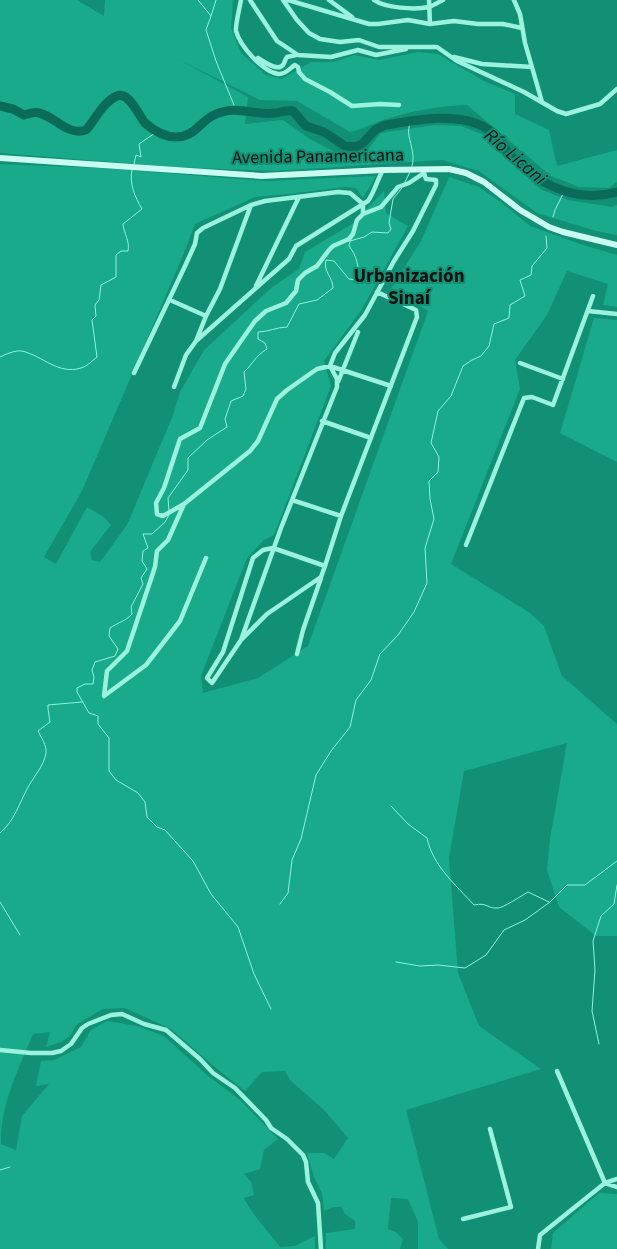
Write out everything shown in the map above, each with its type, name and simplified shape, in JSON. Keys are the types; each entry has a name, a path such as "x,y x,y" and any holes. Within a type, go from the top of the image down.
{"main road":[{"name":"Avenida Panamericana","path":"0,158 262,176 405,169 449,170 466,173 484,182 520,210 549,227 617,246"}],"street":[{"path":"241,0 236,26 239,37 245,50 270,70 278,74 284,73 295,65 305,78 352,106 399,105"},
{"path":"250,0 277,41 298,55"},
{"path":"283,0 309,33 320,39 340,42 359,40 379,47 437,47 449,56 524,92 557,111 570,113 600,104 617,89"},
{"path":"288,0 357,20 378,24 408,20 430,24 454,21 503,24 522,28"},
{"path":"330,0 357,20"},
{"path":"374,0 397,7 429,7 443,0"},
{"path":"428,0 430,24"},
{"path":"514,0 520,14 542,102"},
{"path":"245,50 264,62 279,67 282,66 287,57 298,55 331,57 358,50 376,55 417,47"},
{"path":"449,56 482,64 532,67"},
{"path":"174,387 186,355 196,341 288,259 296,246 363,204 373,194 376,181 383,170"},
{"path":"337,387 337,379 330,366 335,353 364,315 394,261 404,247 436,185 436,180 426,179 423,170 409,183 398,187 381,207 363,214 357,220 353,234 349,239 333,246 317,266 298,280 296,291 286,304 266,312 256,321 226,364 200,428 180,439 164,488 156,503 157,514 163,516 184,504 250,451 258,441 277,399 317,369 330,366 391,386"},
{"path":"134,373 170,300 195,244 197,233 230,214 251,205 265,201 324,193 344,193 356,196 363,204 363,214"},
{"path":"255,288 299,197"},
{"path":"196,341 220,289 251,205"},
{"path":"297,654 303,630 341,516 417,314 413,308 376,292"},
{"path":"466,545 524,398 532,397 553,405 594,296"},
{"path":"170,300 206,316"},
{"path":"588,311 617,314"},
{"path":"241,640 273,548 358,332"},
{"path":"520,363 563,379"},
{"path":"322,421 371,438"},
{"path":"292,500 341,516"},
{"path":"184,504 168,540 157,551 155,567 126,651 107,671 104,696 146,665 180,621 206,558"},
{"path":"321,577 267,614 241,640 212,683 207,678 223,652 253,558 263,550 273,548 325,566"},
{"path":"0,1050 31,1053 61,1051 71,1044 82,1028 111,1014 122,1014 144,1024 166,1030 200,1059 213,1073 235,1088 266,1120 271,1128 287,1139 303,1156 306,1162 308,1182 318,1202 321,1249"},
{"path":"557,1071 605,1183 617,1187"},
{"path":"463,1219 511,1207 490,1129"},
{"path":"538,1249 540,1235 605,1183 617,1179"}],"green space":[{"path":"0,0 77,0 104,16 105,0 233,0 231,28 241,53 266,75 282,79 311,62 334,62 354,55 379,60 418,52 438,54 484,81 515,94 515,114 549,130 557,166 617,150 617,182 609,188 579,187 551,176 467,105 438,107 409,113 350,132 297,101 260,100 178,59 248,97 245,124 283,120 310,139 339,154 364,154 381,133 434,125 461,126 484,135 501,154 542,190 568,200 612,207 617,205 617,235 596,231 537,213 479,171 442,160 276,171 173,167 0,153"},
{"path":"0,164 101,168 267,181 376,176 363,198 356,188 345,187 255,197 195,224 82,491 44,557 56,564 87,507 104,517 111,525 90,552 92,560 100,562 127,525 173,415 180,392 204,350 271,288 299,269 305,252 352,224 384,191 386,213 408,226 362,309 324,361 331,386 274,535 264,540 247,558 201,676 203,693 258,678 308,646 428,311 391,289 421,241 449,177 479,187 530,226 617,255 617,307 603,305 608,284 567,271 547,315 515,360 520,389 451,564 530,613 544,626 562,676 617,724 617,936 596,936 559,907 547,870 550,839 567,743 464,771 449,858 458,973 479,1026 541,1069 406,1110 439,1239 448,1249 418,1249 418,1222 408,1199 391,1198 388,1229 396,1232 403,1239 400,1249 326,1249 326,1233 355,1229 355,1221 345,1214 341,1207 333,1207 324,1211 322,1193 314,1177 307,1153 324,1153 334,1159 348,1138 324,1110 290,1080 285,1071 262,1072 245,1091 171,1029 125,1008 103,1009 76,1025 70,1036 61,1042 46,1047 50,1032 33,1034 16,1073 7,1101 1,1144 16,1150 22,1116 49,1084 36,1086 41,1061 54,1060 81,1047 91,1030 107,1021 137,1026 164,1036 208,1076 240,1100 278,1139 264,1150 260,1169 244,1174 251,1182 254,1195 244,1198 256,1217 280,1247 295,1246 315,1236 315,1249 0,1249"},
{"path":"594,318 617,320 617,462 560,433"},
{"path":"599,1193 617,1194 617,1249 551,1249 553,1233"}],"waterway":[{"path":"198,0 211,16 206,30 216,61 236,110"},
{"path":"211,16 216,0"},
{"name":"Río Licani","path":"0,106 13,109 24,115 33,112 39,113 67,128 79,131 86,130 108,102 121,95 130,100 148,126 155,131 172,137 188,135 214,115 230,110 267,113 293,111 306,126 324,132 345,146 355,147 362,144 375,130 385,125 442,118 464,120 478,124 492,132 517,162 542,181 556,188 570,193 585,195 617,192"},
{"path":"410,122 412,166"},
{"path":"134,164 136,155 141,157 139,144 158,131"},
{"path":"0,357 22,351 65,369 81,368 97,357 92,320 96,316 95,305 99,300 101,285 116,277 116,255 121,251 128,251 123,224 142,209 133,190 132,170"},
{"path":"405,182 410,172"},
{"path":"169,511 168,498 188,470 188,458 207,440 227,427 225,419 231,401 243,396 246,389 244,372 267,349 265,343 258,339 258,332 287,327 299,304 317,300 333,288 326,268 326,260 334,261 349,279 356,280 358,266 354,253 349,246 350,241 364,237 372,232 388,233 391,229 389,223 393,199 402,188"},
{"path":"553,217 564,192"},
{"path":"280,904 288,893 292,860 301,839 316,775 331,751 350,727 356,700 371,680 380,654 398,635 414,612 427,583 425,548 434,519 429,481 438,472 439,457 431,443 438,411 451,396 463,366 481,356 489,346 494,324 509,318 510,305 525,296 520,280 531,275 532,266 547,248 546,236"},
{"path":"169,515 165,522 152,534 143,534 148,548 143,551 142,561 147,569 141,578 143,584 131,607 132,614 110,628 109,636 118,649 115,656 95,662 92,670 93,684 85,684 77,688 77,692 89,713 98,716 98,724 109,738 109,771 116,780 138,793 145,802 147,817 157,827 165,830 193,861 211,894 238,927 254,974 271,1009"},
{"path":"0,833 13,817 45,758 46,747 38,731 50,722 48,705 82,702"},
{"path":"391,806 408,824 427,838 439,866 474,905 482,904 494,908 500,907 528,892 549,902"},
{"path":"396,962 420,966 438,965 465,968 486,955 504,930 525,920 550,902 567,885 585,885 617,861"},
{"path":"599,1044 592,1011 595,970 593,941 601,916 614,904 617,885"},
{"path":"0,902 20,935"},
{"path":"0,1170 10,1167"}],"district":[{"name":"Urbanización Sinaí","path":"409,286"}]}
